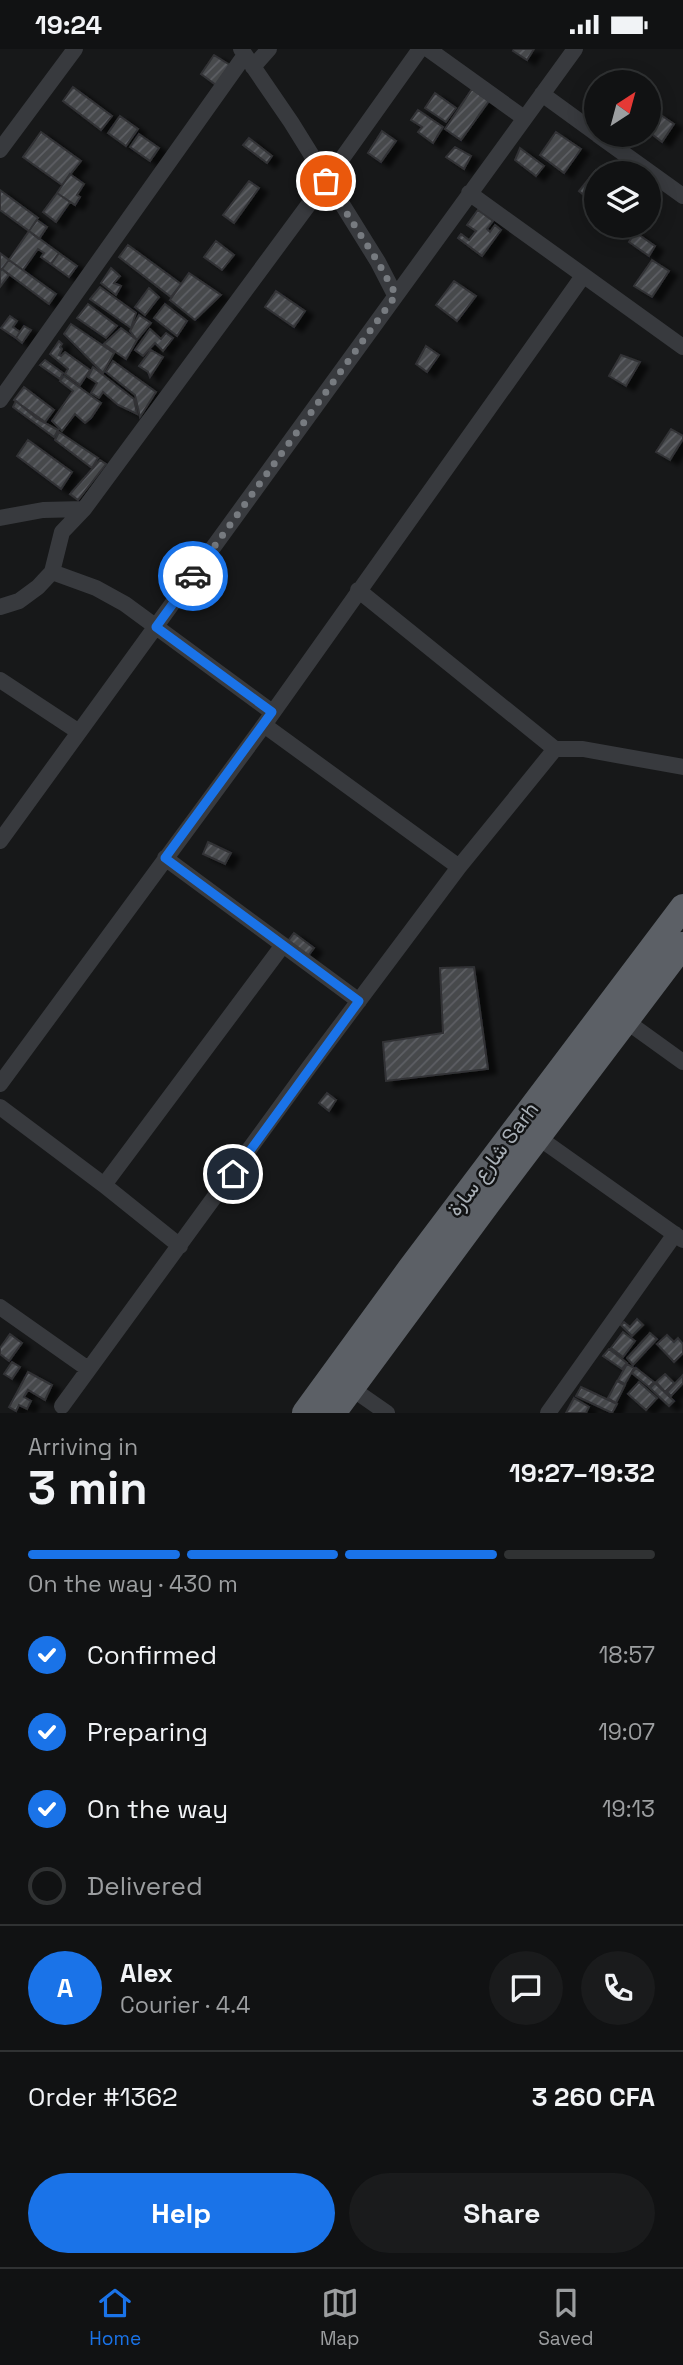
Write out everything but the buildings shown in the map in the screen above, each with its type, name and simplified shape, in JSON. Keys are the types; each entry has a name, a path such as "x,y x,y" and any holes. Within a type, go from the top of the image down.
{"highway":[{"name":"شارع سارة Sarh","path":"305,1413 683,907"},
{"name":"شارع سارة Sarh","path":"333,1413 683,946"}],"street":[{"path":"0,149 75,49"},
{"path":"0,400 246,57 269,49"},
{"path":"0,607 19,601 52,572 62,532 84,509 420,49"},
{"path":"428,49 524,118"},
{"path":"0,841 575,49"},
{"path":"246,57 291,122 396,295"},
{"path":"542,94 584,125"},
{"path":"615,147 683,197"},
{"path":"469,193 683,347"},
{"path":"0,1084 268,718 583,276"},
{"path":"0,518 43,510 84,509"},
{"path":"52,572 96,588 125,604 459,867"},
{"path":"358,590 555,749 594,751 683,767"},
{"path":"0,680 79,732"},
{"path":"63,1411 88,1369 359,1001 459,867 555,749"},
{"path":"165,858 359,1001"},
{"path":"104,1185 283,945"},
{"path":"626,1021 683,1062"},
{"path":"0,1107 180,1246"},
{"path":"539,1138 679,1237 548,1413"},
{"path":"0,1307 88,1369"},
{"path":"351,1388 387,1413"}],"way so far":[{"path":"193,576 396,295 326,181"}],"route":[{"path":"193,576 156,627 272,712 165,858 359,1001 233,1174"}]}
